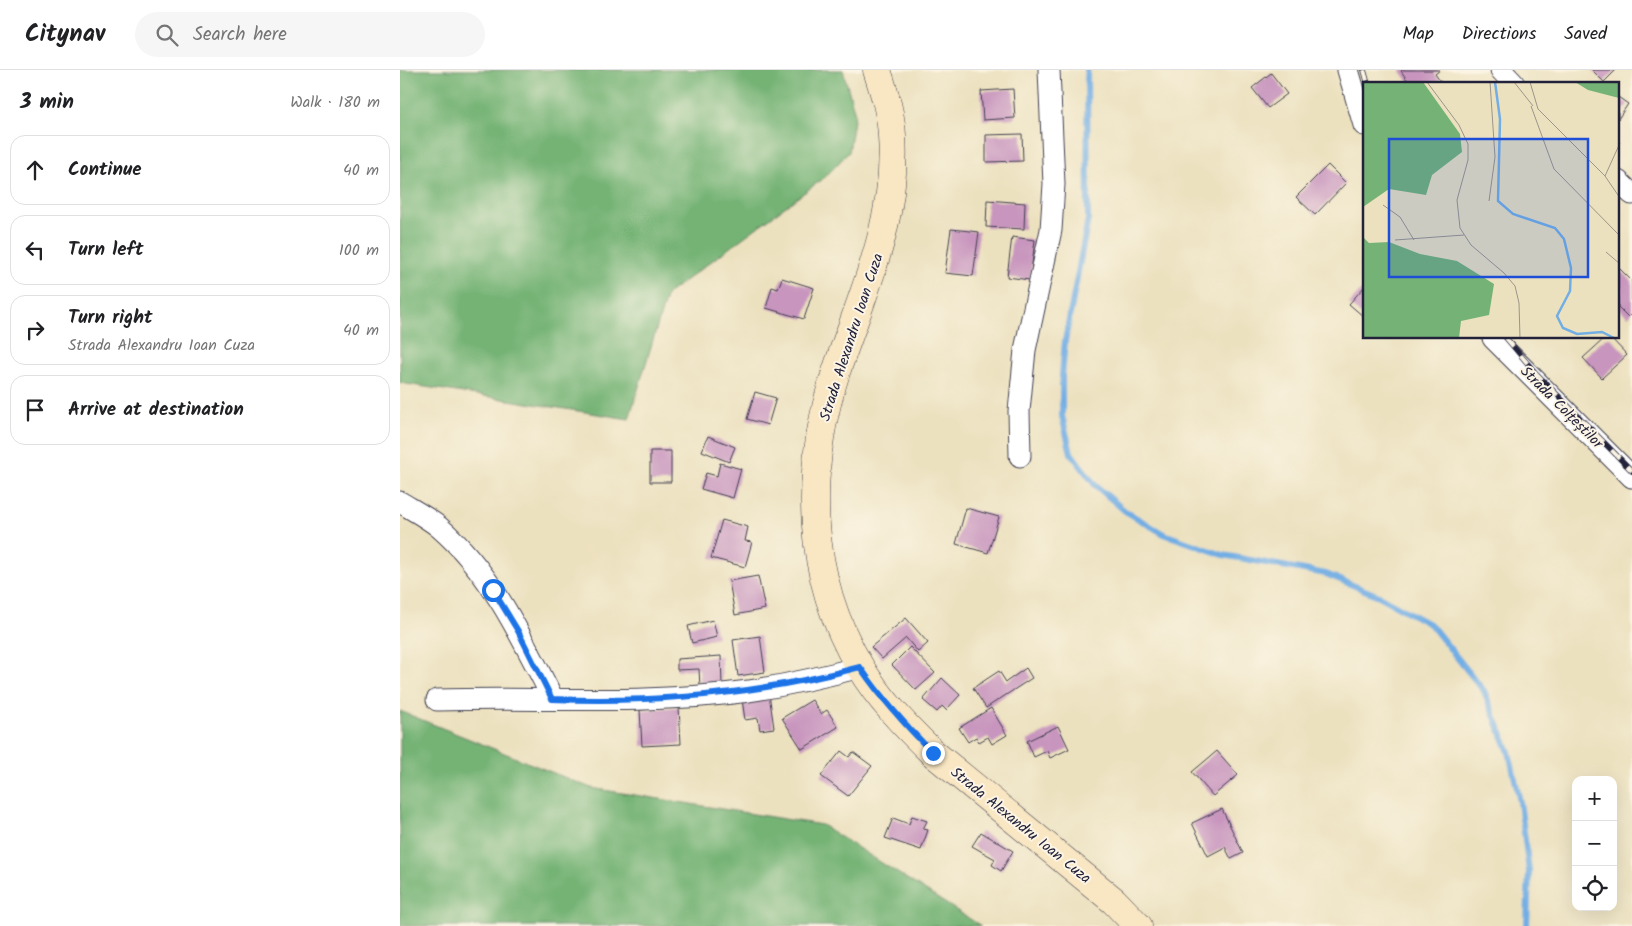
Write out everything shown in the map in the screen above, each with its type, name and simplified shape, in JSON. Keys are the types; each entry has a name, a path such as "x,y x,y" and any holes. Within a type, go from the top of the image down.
{"main road":[{"name":"Strada Alexandru Ioan Cuza","path":"877,70 887,101 892,135 893,171 890,203 882,241 826,406 818,450 814,488 816,531 822,574 836,622 860,667 878,693 933,753 1114,901 1138,926"}],"street":[{"path":"1020,456 1019,412 1025,350 1051,230 1054,184 1049,70"},
{"path":"1348,70 1363,122"},
{"path":"1501,70 1512,82"},
{"path":"1620,183 1632,194"},
{"name":"Strada Colțeștilor","path":"1494,339 1632,477"},
{"path":"400,502 438,526 468,557 493,590 518,631 552,699"},
{"path":"437,700 507,698 607,700 748,691 816,679 860,667"}],"green space":[{"path":"400,70 843,70 855,114 849,152 824,178 667,294 629,419 400,383"},
{"path":"400,711 591,788 822,825 981,926 400,926"}],"building":[{"path":"1440,70 1435,74 1441,82 1409,82 1401,71"},
{"path":"1592,70 1616,70 1604,82"},
{"path":"1271,73 1287,94 1268,108 1252,88"},
{"path":"1013,89 1015,118 983,120 981,91"},
{"path":"1620,98 1628,104 1620,116"},
{"path":"1022,134 1023,161 986,162 986,135"},
{"path":"1328,165 1346,183 1315,215 1296,197"},
{"path":"987,200 1025,203 1024,229 986,227"},
{"path":"951,229 979,232 973,276 945,273"},
{"path":"1012,237 1035,240 1030,280 1007,277"},
{"path":"1620,269 1632,281 1632,313 1628,317 1620,309"},
{"path":"782,278 814,288 804,319 766,308 772,287 778,289"},
{"path":"1363,288 1363,316 1349,304"},
{"path":"1604,339 1612,339 1627,355 1602,378 1583,358"},
{"path":"755,392 776,398 768,425 747,419"},
{"path":"708,436 735,447 729,462 702,451"},
{"path":"650,451 671,451 671,482 650,482"},
{"path":"720,463 741,469 733,498 701,489 706,473 717,476"},
{"path":"966,508 999,517 988,553 956,544"},
{"path":"722,520 748,527 745,541 752,542 745,567 711,558"},
{"path":"758,576 765,609 735,615 729,581"},
{"path":"906,618 928,643 918,652 906,638 882,659 871,647"},
{"path":"713,620 717,637 692,643 688,626"},
{"path":"760,636 765,672 738,676 733,640"},
{"path":"910,647 935,673 916,690 892,665"},
{"path":"721,656 722,686 700,687 699,669 677,670 677,659"},
{"path":"1026,668 1032,678 986,708 973,688 999,671 1006,682"},
{"path":"942,678 960,695 946,710 942,706 937,712 923,700"},
{"path":"769,694 774,728 760,730 758,718 745,720 742,699"},
{"path":"812,700 821,714 827,710 838,727 802,749 782,718"},
{"path":"679,707 681,744 642,746 640,710"},
{"path":"991,708 1007,735 992,744 988,737 979,742 976,737 968,742 959,728"},
{"path":"1058,726 1069,749 1050,758 1047,751 1034,757 1027,741"},
{"path":"841,751 849,757 853,752 872,766 848,796 821,776"},
{"path":"1217,751 1238,775 1213,796 1192,772"},
{"path":"1222,809 1243,853 1231,859 1225,847 1208,856 1192,823"},
{"path":"912,816 927,821 923,829 928,830 921,850 885,838 893,818 909,824"},
{"path":"981,832 1013,851 1001,871 992,865 995,859 972,846"}],"waterway":[{"path":"1087,70 1088,219 1065,341 1062,375 1062,416 1071,453 1095,485 1125,511 1164,534 1223,555 1326,574 1379,596 1431,625 1484,691 1509,752 1520,802 1529,871 1527,926"}],"railway":[{"path":"1364,70 1367,82"},
{"path":"1507,339 1534,371 1632,471"}],"route":[{"path":"493,590 518,631 552,699 607,700 748,691 816,679 860,667 878,693 906,727 933,753"}]}
